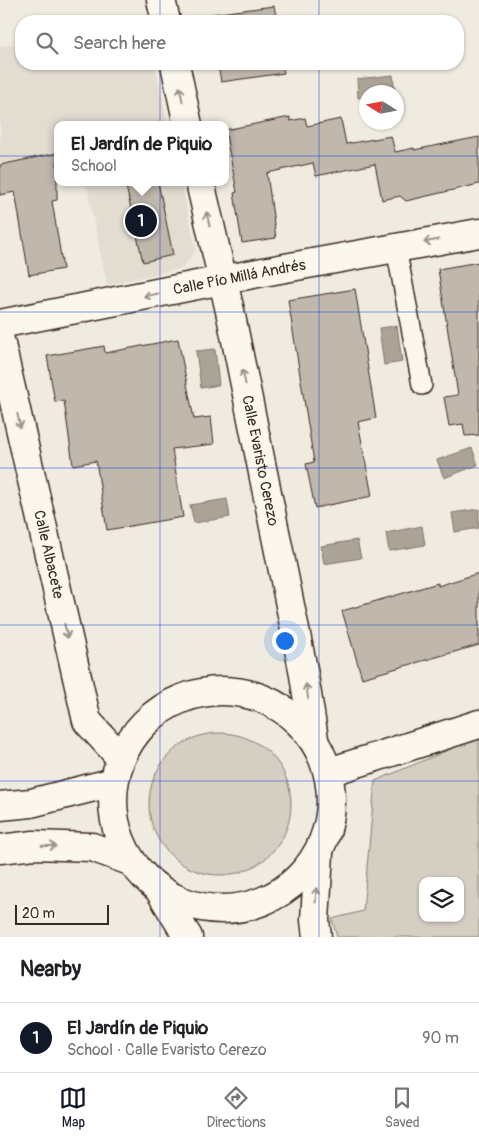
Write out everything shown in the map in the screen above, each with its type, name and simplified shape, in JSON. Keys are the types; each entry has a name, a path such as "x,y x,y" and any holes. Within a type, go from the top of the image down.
{"street":[{"path":"161,0 165,15"},
{"path":"176,70 187,121"},
{"name":"Calle Evaristo Cerezo","path":"201,186 223,281 303,669 314,739"},
{"name":"Calle Pío Millá Andrés","path":"0,324 479,232"},
{"name":"Calle Albacete","path":"0,340 87,721 117,770"},
{"path":"229,690 262,697 291,714 314,739 329,772 333,799 330,827 319,853 296,882 265,902 230,910 194,907 160,891 143,877 130,860 118,836 113,809 117,770 139,729 164,707 195,694 229,690"},
{"path":"329,772 479,724"},
{"path":"0,806 30,803 117,770"},
{"path":"0,849 34,845 92,847 130,860"},
{"path":"316,937 315,920 319,853"},
{"path":"160,891 188,937"}],"lane":[{"path":"396,248 422,385"}],"shaded area":[{"path":"15,44 15,70 156,70 167,121 54,121 54,183 0,195 0,47"},
{"path":"393,75 394,85 359,85 358,98 357,79"},
{"path":"87,186 182,186 196,249 183,268 107,285"},
{"path":"397,326 402,362 384,365 379,328"},
{"path":"215,349 219,385 201,388 196,351"},
{"path":"472,448 478,465 444,478 437,460"},
{"path":"227,499 230,517 194,523 190,505"},
{"path":"479,509 479,528 455,532 452,513"},
{"path":"422,526 425,545 389,551 386,533"},
{"path":"357,540 361,558 324,564 321,546"},
{"path":"220,733 247,739 259,745 270,754 279,765 285,777 291,804 285,831 279,843 270,854 259,863 247,869 220,875 193,869 181,863 170,854 161,843 155,831 149,804 155,777 161,765 170,754 181,745 193,739"},
{"path":"479,737 479,937 337,937 332,919 363,911 375,781"}],"building":[{"path":"274,6 276,15 212,15"},
{"path":"219,70 283,70 284,73 221,82"},
{"path":"290,117 290,121 305,118 307,126 341,119 346,144 391,136 395,152 479,137 479,184 406,201 400,196 382,200 375,164 316,176 313,163 267,173 276,238 242,243 234,193 237,192 229,151 229,129"},
{"path":"54,154 54,186 57,186 57,200 52,201 63,269 29,275 15,192 0,195 0,165"},
{"path":"126,186 159,186 173,255 143,262"},
{"path":"479,262 479,435 465,436 463,424 449,426 444,397 458,395 438,269"},
{"path":"355,289 376,418 358,422 372,496 315,508 306,464 314,462 288,300"},
{"path":"178,339 194,419 211,417 214,444 172,449 183,517 107,530 96,461 73,465 64,401 55,402 47,356 104,346 105,353"},
{"path":"479,573 479,645 362,678 342,611 438,583 438,586"}],"place":[{"name":"El Jardín de Piquio","path":"141,221"}]}
